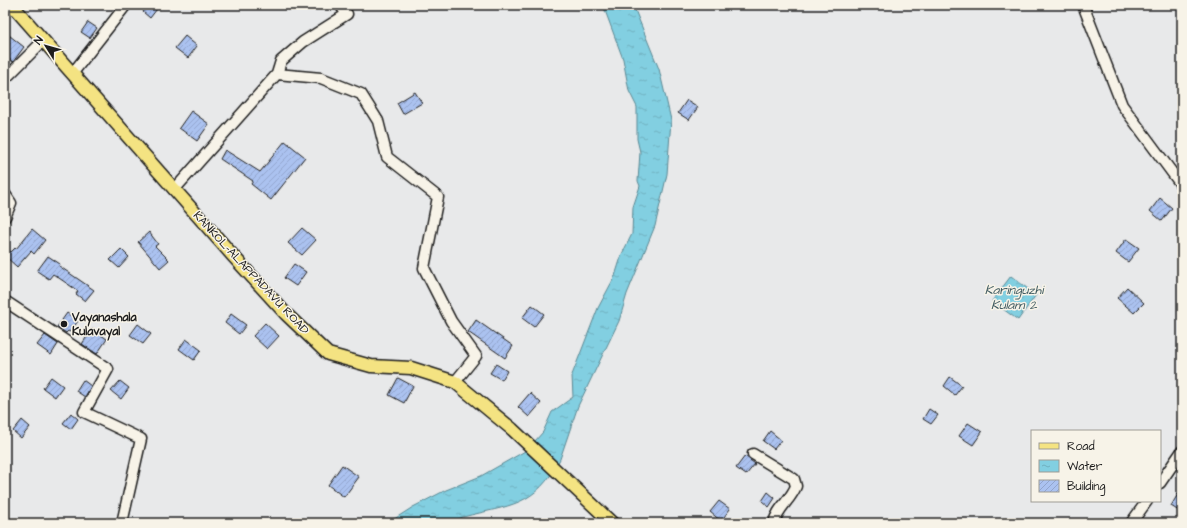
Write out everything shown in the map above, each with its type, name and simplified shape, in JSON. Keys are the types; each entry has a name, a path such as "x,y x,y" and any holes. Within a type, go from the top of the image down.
{"main road":[{"name":"KANKOL-ALAPPADAVU ROAD","path":"12,5 174,190 286,314 328,354 371,366 411,368 455,382 512,429 612,523"}],"street":[{"path":"72,74 126,5"},
{"path":"174,190 277,74 281,61 303,42 347,14 340,5"},
{"path":"1082,5 1122,105 1182,186"},
{"path":"5,79 43,41"},
{"path":"277,74 321,78 361,94 378,121 387,157 438,197 424,268 451,321 476,356 455,382"},
{"path":"5,194 11,203 5,217"},
{"path":"5,301 108,369 84,412 141,439 122,523"},
{"path":"1161,482 1182,451"},
{"path":"753,454 794,479 796,486 794,493 776,517 774,523"},
{"path":"1131,523 1146,502"}],"water":[{"path":"603,5 635,5 635,10 659,69 671,120 667,174 655,226 627,294 619,321 578,406 560,459 551,475 541,487 520,502 462,517 453,523 388,523 413,507 446,490 481,476 527,450 543,432 552,412 573,397 572,375 598,308 615,276 622,254 632,234 633,207 640,186 638,181 640,152 637,139 637,107 629,91 623,59"},
{"name":"Karinguzhi Kulam 2","path":"1011,276 1036,295 1018,320 992,301"}],"building":[{"path":"148,5 160,5 150,18 143,12"},
{"path":"88,22 97,28 90,38 81,32"},
{"path":"5,32 24,47 13,62 5,56"},
{"path":"185,36 197,46 188,58 175,48"},
{"path":"415,92 422,103 403,114 397,103"},
{"path":"687,100 698,107 689,120 678,113"},
{"path":"191,111 209,124 197,141 179,128"},
{"path":"285,141 305,157 271,200 251,184 253,181 220,159 225,150 260,172"},
{"path":"1160,198 1172,208 1162,221 1150,211"},
{"path":"302,228 316,240 302,255 288,243"},
{"path":"32,229 45,240 34,254 31,251 17,267 5,256 5,248 11,252 15,248 16,249"},
{"path":"149,232 158,244 155,246 169,260 160,268 138,242"},
{"path":"1126,239 1139,248 1128,262 1116,253"},
{"path":"121,249 129,257 119,268 110,260"},
{"path":"48,256 60,264 59,266 94,290 85,301 76,294 78,291 53,274 49,279 37,271"},
{"path":"294,264 306,272 296,286 284,278"},
{"path":"1127,287 1144,303 1134,313 1117,298"},
{"path":"532,305 544,314 534,327 522,318"},
{"path":"67,313 78,321 70,332 68,331 66,333 57,327"},
{"path":"231,314 246,325 239,334 225,323"},
{"path":"476,320 513,346 505,358 468,332"},
{"path":"265,323 279,336 267,349 253,336"},
{"path":"138,324 151,334 143,344 130,335"},
{"path":"92,329 107,339 97,354 82,344"},
{"path":"45,335 58,344 51,355 37,345"},
{"path":"186,339 201,350 194,360 179,349"},
{"path":"496,364 507,371 502,380 490,373"},
{"path":"51,377 63,386 55,397 43,388"},
{"path":"950,377 962,386 955,395 944,386"},
{"path":"398,378 413,386 404,403 389,395"},
{"path":"83,380 91,386 85,397 76,391"},
{"path":"120,381 129,388 121,399 111,391"},
{"path":"530,393 541,403 529,417 518,407"},
{"path":"929,409 938,415 931,424 923,419"},
{"path":"71,413 78,419 71,429 63,423"},
{"path":"22,420 30,427 21,438 13,431"},
{"path":"968,423 982,432 973,445 959,436"},
{"path":"770,431 781,440 774,449 763,441"},
{"path":"745,456 755,464 746,475 736,468"},
{"path":"342,465 359,477 344,497 328,485"},
{"path":"1182,487 1182,513 1171,506"},
{"path":"768,492 775,498 769,507 762,501"},
{"path":"719,501 730,509 721,521 710,512"}],"place":[{"name":"Vayanashala Kulavayal","path":"64,324"}]}
